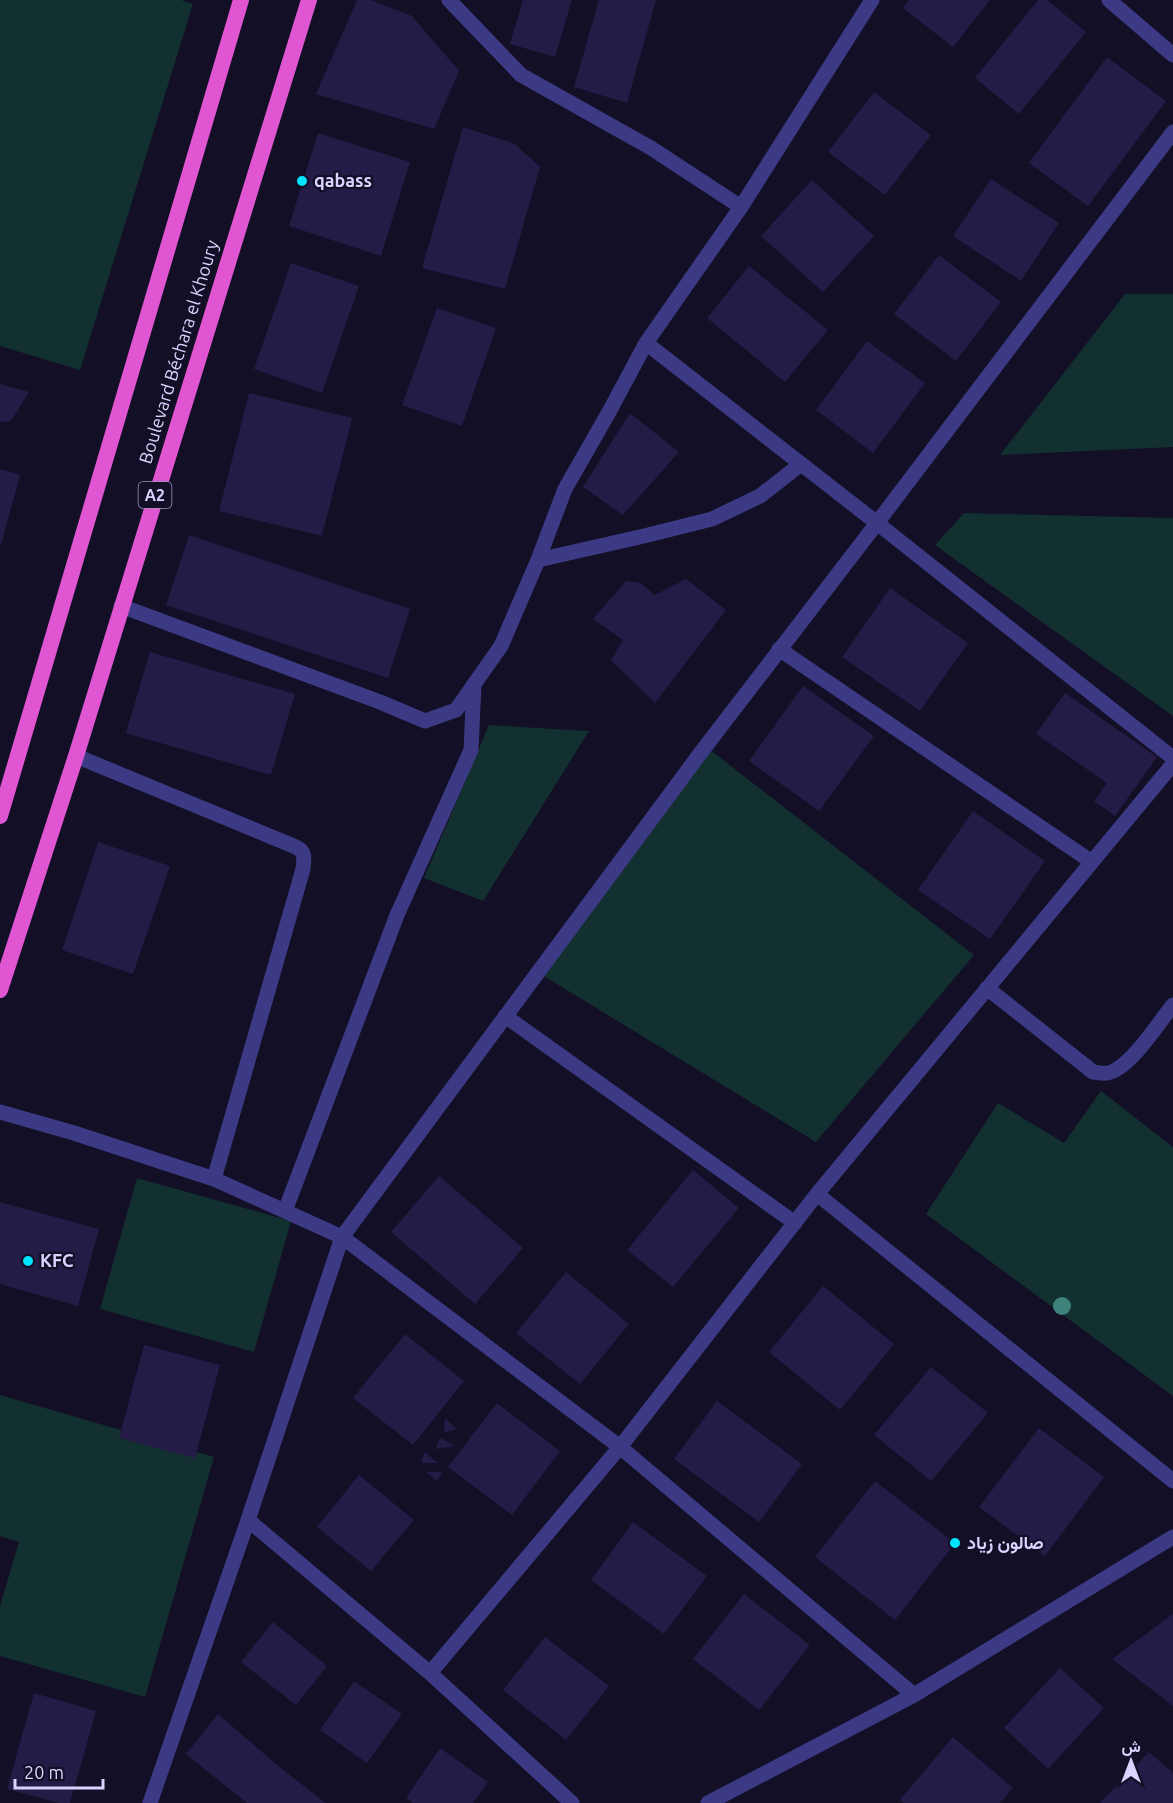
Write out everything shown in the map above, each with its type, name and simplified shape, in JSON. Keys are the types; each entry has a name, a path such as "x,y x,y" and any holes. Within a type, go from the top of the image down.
{"highway":[{"name":"Boulevard Béchara el Khoury","path":"0,990 76,756 309,0"},
{"path":"0,816 236,1"}],"street":[{"path":"449,0 521,75 651,148 741,207"},
{"path":"121,606 380,702 425,721 456,710 501,646 565,489 646,342 741,207 872,0"},
{"path":"1109,0 1173,55"},
{"path":"150,1803 248,1520 342,1237 702,751 1173,132"},
{"path":"646,342 1173,758"},
{"path":"538,560 712,519 760,496 801,464"},
{"path":"779,650 1092,862"},
{"path":"285,1211 397,915 471,750 474,684"},
{"path":"76,756 291,844 302,850 305,856 214,1179"},
{"path":"430,1673 620,1447 817,1194 1173,764"},
{"path":"987,988 1093,1072 1101,1073 1109,1073 1125,1064 1173,1005"},
{"path":"506,1016 795,1222"},
{"path":"0,1112 74,1133 214,1179 342,1237 620,1447 914,1695"},
{"path":"817,1194 1173,1481"},
{"path":"248,1520 430,1673 572,1803"},
{"path":"708,1803 914,1695 1173,1536"}],"green space":[{"path":"0,0 181,0 193,4 80,370 0,346"},
{"path":"1125,294 1173,294 1173,447 1000,455"},
{"path":"964,513 1173,518 1173,716 935,545"},
{"path":"489,725 589,731 483,901 424,878"},
{"path":"704,745 974,955 816,1142 534,970"},
{"path":"1101,1091 1173,1147 1173,1396 926,1214 998,1103 1064,1143"},
{"path":"137,1178 291,1221 254,1352 100,1309"},
{"path":"0,1395 214,1457 145,1697 0,1656 0,1606 19,1542 0,1536"}],"building":[{"path":"357,0 371,0 412,16 459,71 434,129 316,94"},
{"path":"523,0 572,0 555,57 510,44"},
{"path":"599,0 656,0 627,103 574,87"},
{"path":"909,0 990,0 953,47 903,8"},
{"path":"1038,0 1047,0 1086,32 1019,114 975,78"},
{"path":"1107,57 1166,101 1088,206 1029,163"},
{"path":"874,92 931,135 885,195 828,152"},
{"path":"463,127 515,144 540,167 505,289 422,268"},
{"path":"318,133 410,162 381,256 289,226"},
{"path":"991,179 1059,223 1021,281 953,236"},
{"path":"812,180 874,236 823,292 761,236"},
{"path":"939,255 1001,302 956,361 894,314"},
{"path":"291,263 359,286 322,393 254,369"},
{"path":"749,266 828,330 785,382 707,318"},
{"path":"437,308 496,328 462,426 402,405"},
{"path":"867,341 925,383 873,453 816,410"},
{"path":"0,384 29,392 11,421 0,422"},
{"path":"249,393 352,418 322,536 219,511"},
{"path":"630,413 679,452 623,515 583,487"},
{"path":"0,469 20,475 1,545 0,545"},
{"path":"189,535 410,609 388,678 166,605"},
{"path":"686,579 726,610 655,703 611,660 623,640 593,619 626,581 640,583 655,595"},
{"path":"890,588 968,643 920,711 842,657"},
{"path":"150,652 295,694 271,775 126,733"},
{"path":"803,686 874,736 819,811 749,761"},
{"path":"1065,693 1157,757 1115,816 1094,801 1107,783 1036,734"},
{"path":"973,811 1045,861 990,939 918,890"},
{"path":"98,842 170,866 133,974 62,950"},
{"path":"693,1170 739,1208 673,1287 627,1250"},
{"path":"439,1176 523,1248 475,1304 391,1232"},
{"path":"0,1202 99,1229 78,1306 0,1284"},
{"path":"566,1272 629,1324 580,1384 516,1333"},
{"path":"823,1286 894,1344 840,1410 769,1352"},
{"path":"405,1334 464,1381 413,1445 353,1398"},
{"path":"144,1345 220,1365 195,1458 119,1438"},
{"path":"931,1367 988,1413 931,1481 874,1435"},
{"path":"717,1401 802,1464 759,1522 674,1459"},
{"path":"497,1403 560,1451 512,1515 448,1467"},
{"path":"445,1418 457,1429 444,1432"},
{"path":"1039,1428 1104,1477 1045,1556 979,1507"},
{"path":"440,1438 455,1446 436,1449"},
{"path":"425,1452 438,1463 421,1463"},
{"path":"426,1472 443,1472 437,1481"},
{"path":"359,1475 414,1520 371,1571 317,1527"},
{"path":"875,1481 955,1543 895,1620 815,1557"},
{"path":"633,1522 707,1576 664,1634 591,1580"},
{"path":"744,1594 810,1645 759,1710 693,1659"},
{"path":"1173,1614 1173,1706 1112,1659"},
{"path":"273,1622 327,1666 296,1705 241,1662"},
{"path":"545,1637 609,1686 566,1740 503,1690"},
{"path":"1060,1668 1104,1708 1048,1769 1004,1728"},
{"path":"354,1681 402,1714 367,1763 320,1730"},
{"path":"34,1693 96,1711 70,1803 59,1803 7,1789"},
{"path":"218,1714 277,1765 326,1803 247,1803 186,1754"},
{"path":"953,1737 1013,1788 1000,1803 904,1803 900,1800"},
{"path":"440,1748 488,1782 473,1803 413,1803 406,1798"},
{"path":"1149,1752 1173,1773 1173,1803 1100,1803"}],"place":[{"name":"qabass","path":"302,181"},
{"name":"KFC","path":"28,1261"},
{"name":"صالون زياد","path":"955,1543"}]}
